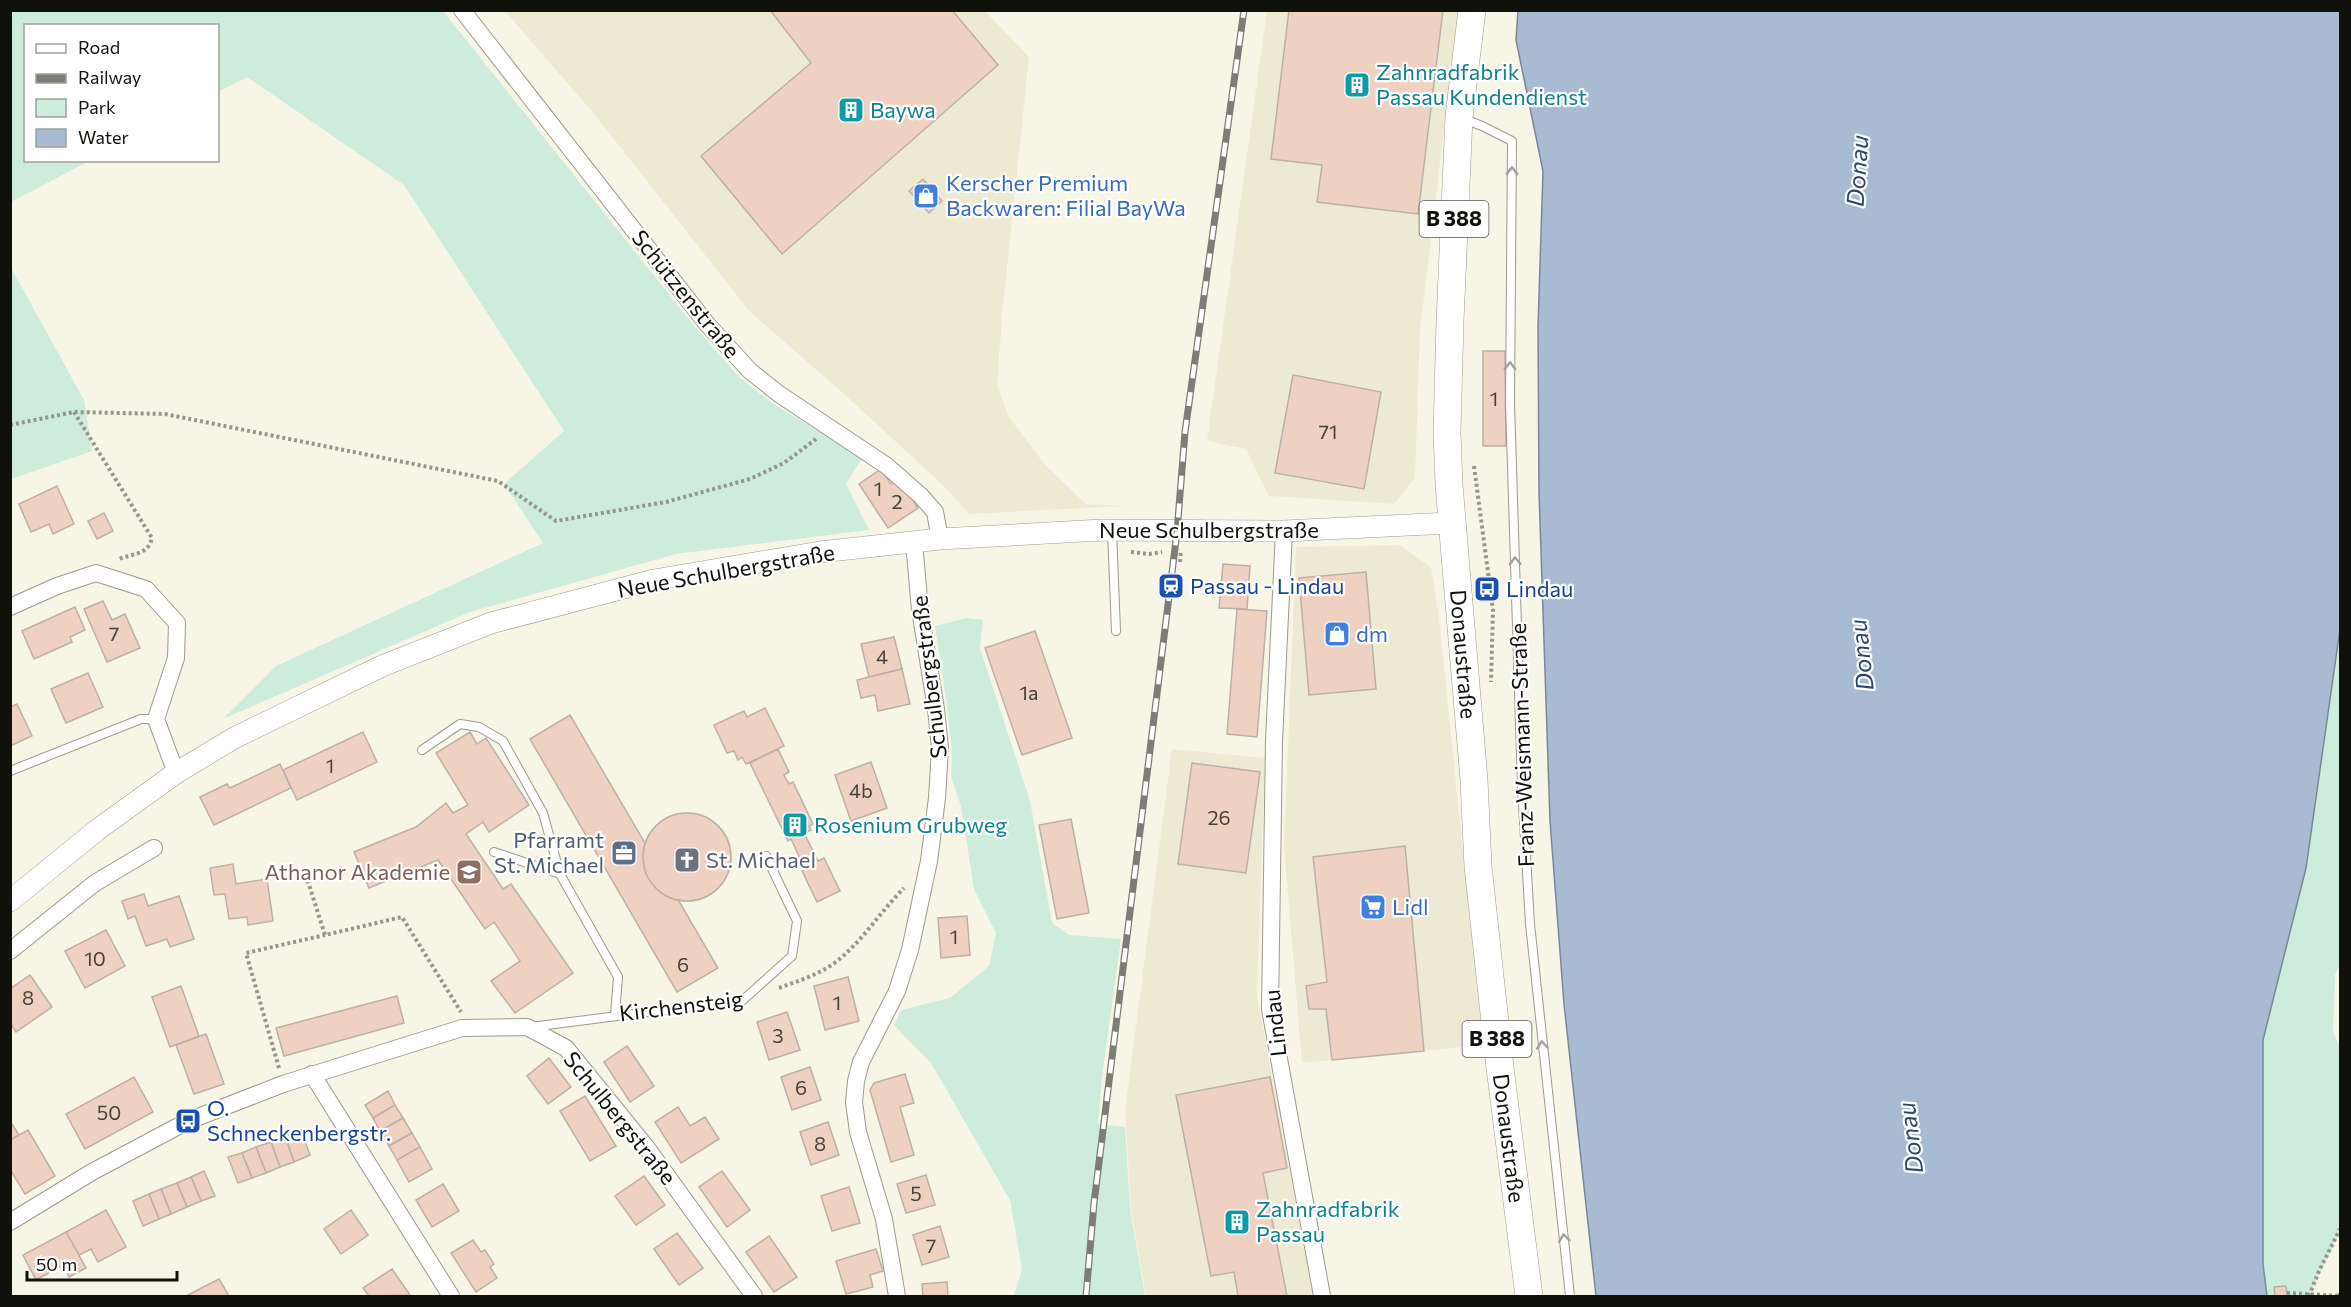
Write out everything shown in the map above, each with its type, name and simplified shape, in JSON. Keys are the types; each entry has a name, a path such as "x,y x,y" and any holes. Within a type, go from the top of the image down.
{"main road":[{"name":"Donaustraße","path":"1472,10 1459,117 1451,282 1447,432 1450,524 1464,652 1479,878 1529,1296"}],"street":[{"name":"Schützenstraße","path":"462,10 707,324 750,371 778,394 887,466 921,495 935,512 940,539"},
{"name":"Neue Schulbergstraße","path":"10,901 97,830 176,772 234,738 382,666 491,623 654,580 820,552 940,539 1048,532 1284,531 1450,524"},
{"name":"Lindau","path":"1284,531 1274,741 1270,1009 1322,1296"},
{"name":"Schulbergstraße","path":"897,1296 885,1219 858,1132 854,1102 861,1062 897,991 910,950 929,861 939,780 940,748 936,709 920,610 914,542"},
{"path":"10,607 57,586 96,573 146,589 177,623 177,658 156,719 176,772"},
{"path":"10,951 95,883 154,848"},
{"name":"Schulbergstraße","path":"10,1222 92,1172 188,1121 283,1084 462,1028 527,1027 566,1048 647,1148 754,1296"},
{"path":"312,1074 451,1296"}],"lane":[{"name":"Franz-Weismann-Straße","path":"1459,117 1512,141 1510,403 1522,787 1530,924 1570,1296"},
{"path":"1112,531 1116,631"},
{"path":"10,771 141,719 156,719"},
{"path":"422,750 460,724 479,727 503,741 543,813 560,874 618,977 615,1015"},
{"path":"494,852 560,874"},
{"path":"743,1000 792,956 797,921 766,856"},
{"name":"Kirchensteig","path":"527,1027 743,1000"}],"path":[{"path":"74,412 152,537 150,545 141,553 122,557 96,573"},
{"path":"10,425 74,412 165,414 498,481 556,521 666,502 750,479 784,463 818,438"},
{"path":"1473,462 1493,610 1491,690"},
{"path":"1180,562 1181,549"},
{"name":"Kirchensteig","path":"743,1000 811,976 840,959 929,861"},
{"path":"304,869 325,935"},
{"path":"283,1084 246,953 402,917 471,1028"},
{"path":"2309,1296 2340,1229"},
{"path":"2287,1293 2340,1294"}],"shaded area":[{"path":"505,11 985,11 1029,57 1002,316 997,386 1009,417 1045,465 1086,504 1125,506 969,514 944,486 833,384 750,312 595,115"},
{"path":"1267,11 1458,11 1420,330 1415,478 1394,504 1269,496 1246,449 1207,441"},
{"path":"1399,545 1431,567 1439,618 1483,1045 1302,1063 1284,846 1296,547"},
{"path":"1172,749 1265,758 1257,996 1313,1296 1146,1296 1131,1208 1125,1111"}],"green space":[{"path":"11,11 443,11 696,328 739,377 772,403 862,458 846,484 869,530 676,554 470,612 223,719 276,666 543,543 504,484 564,431 404,185 247,77 219,91 219,24 24,24 24,162 87,162 11,202"},
{"path":"10,266 84,400 92,451 11,479"},
{"path":"966,618 983,620 980,648 1030,801 1052,923 1069,935 1121,939 1102,1077 1098,1124 1125,1127 1130,1208 1145,1296 1014,1296 1022,1270 1010,1200 931,1063 894,1025 901,1010 950,998 989,966 996,933 974,889 961,806 951,776 952,750 935,626"},
{"path":"2340,629 2340,964 2335,975 2333,1032 2340,1046 2340,1232 2311,1291 2311,1296 2267,1296 2263,1264 2263,1040 2306,868"}],"water":[{"name":"Donau","path":"1518,10 2340,11 2340,629 2306,868 2263,1040 2263,1264 2267,1296 1596,1296 1564,1004 1550,821 1539,492 1538,327 1543,171 1516,40"}],"building":[{"name":"Baywa","path":"770,10 952,10 998,65 782,254 701,156 811,63"},
{"name":"Zahnradfabrik Passau Kundendienst","path":"1289,10 1443,10 1418,214 1317,202 1322,165 1271,159"},
{"name":"Kerscher Premium Backwaren: Filial BayWa","path":"923,179 942,201 929,213 909,191"},
{"path":"1483,351 1505,351 1506,446 1483,446"},
{"path":"1293,375 1381,392 1364,489 1275,473"},
{"path":"881,469 891,484 899,478 918,508 888,528 859,484"},
{"path":"57,486 74,524 53,534 49,524 31,532 19,504"},
{"path":"104,513 113,531 97,539 88,521"},
{"path":"1223,564 1250,566 1247,609 1219,608"},
{"name":"dm","path":"1366,572 1376,689 1309,695 1299,578"},
{"path":"103,601 112,620 125,614 140,648 107,662 84,609"},
{"path":"75,607 85,630 70,637 72,642 34,659 22,631"},
{"path":"1237,609 1267,611 1257,737 1227,734"},
{"path":"1035,631 1072,738 1022,755 985,648"},
{"path":"894,637 902,669 869,677 861,644"},
{"path":"902,669 910,704 878,711 875,695 861,698 857,680"},
{"path":"88,673 103,707 66,723 51,689"},
{"path":"17,704 32,736 10,746 10,707"},
{"path":"765,708 784,746 746,764 742,757 738,760 734,751 727,753 714,725 744,711 747,717"},
{"name":"Pfarramt St. Michael","path":"570,715 718,968 677,992 530,739"},
{"path":"363,732 377,762 297,800 283,770"},
{"name":"Athanor Akademie","path":"470,732 477,744 486,738 529,805 489,832 483,822 466,834 503,889 511,884 573,973 515,1013 491,981 520,961 494,922 485,929 438,860 369,888 354,852 416,827 446,803 453,813 468,805 436,753"},
{"name":"Rosenium Grubweg","path":"778,749 789,772 784,775 789,784 793,782 813,824 809,826 811,830 804,833 818,861 824,858 840,891 817,902 802,871 805,869 791,839 788,841 750,763"},
{"path":"871,762 887,808 851,821 835,775"},
{"path":"1192,763 1260,772 1246,873 1178,864"},
{"path":"280,764 291,788 214,825 200,797 227,784 230,788"},
{"name":"St. Michael","path":"687,813 704,816 718,826 728,840 731,857 728,874 718,888 704,898 687,901 670,898 656,888 646,874 643,857 646,840 656,826 670,816"},
{"path":"1071,819 1089,913 1057,919 1039,825"},
{"path":"1405,846 1424,1051 1332,1060 1326,1009 1309,1009 1306,986 1327,982 1313,857"},
{"path":"233,864 236,884 267,879 273,921 248,925 247,917 229,919 225,894 214,895 210,868"},
{"path":"144,894 148,906 179,896 194,939 170,947 167,939 146,946 135,916 128,919 122,901"},
{"path":"967,916 970,955 941,958 938,918"},
{"path":"106,930 125,966 85,988 65,951"},
{"path":"30,975 52,1007 16,1032 10,1023 10,989"},
{"path":"848,977 859,1021 825,1030 814,986"},
{"path":"181,986 199,1036 170,1047 152,997"},
{"path":"397,996 404,1023 284,1056 276,1028"},
{"path":"787,1012 800,1050 769,1060 757,1022"},
{"path":"206,1034 224,1084 194,1094 176,1045"},
{"path":"627,1046 654,1086 630,1102 604,1062"},
{"path":"549,1058 571,1087 548,1104 527,1076"},
{"path":"810,1067 821,1100 792,1110 781,1077"},
{"path":"905,1074 914,1103 900,1107 914,1155 891,1162 870,1090 874,1083"},
{"path":"134,1077 153,1112 85,1149 66,1114"},
{"name":"Zahnradfabrik Passau","path":"1270,1077 1287,1168 1263,1173 1287,1296 1238,1296 1234,1272 1211,1276 1176,1095"},
{"path":"388,1091 395,1105 373,1118 365,1105"},
{"path":"585,1096 616,1146 590,1161 560,1111"},
{"path":"395,1105 403,1118 380,1131 373,1118"},
{"path":"678,1107 690,1126 705,1117 719,1139 681,1163 655,1122"},
{"path":"403,1118 412,1133 389,1146 380,1131"},
{"path":"10,1121 19,1135 10,1140"},
{"path":"828,1122 839,1155 811,1165 800,1132"},
{"path":"28,1130 55,1176 25,1194 10,1169 10,1140"},
{"path":"301,1130 310,1155 294,1162 285,1136"},
{"path":"412,1133 420,1147 397,1160 389,1146"},
{"path":"285,1136 294,1162 280,1167 271,1142"},
{"path":"271,1142 280,1167 266,1173 256,1147"},
{"path":"256,1147 266,1173 252,1178 242,1153"},
{"path":"420,1147 432,1169 409,1182 397,1160"},
{"path":"242,1153 252,1178 238,1183 228,1157"},
{"path":"204,1171 215,1196 201,1201 191,1177"},
{"path":"722,1171 750,1210 727,1227 699,1187"},
{"path":"926,1175 935,1205 906,1213 897,1184"},
{"path":"644,1176 665,1205 636,1225 615,1196"},
{"path":"191,1177 201,1201 187,1207 177,1183"},
{"path":"177,1183 187,1207 171,1214 161,1189"},
{"path":"443,1184 459,1211 432,1227 416,1200"},
{"path":"849,1187 860,1223 832,1231 821,1196"},
{"path":"161,1189 171,1214 159,1219 149,1194"},
{"path":"149,1194 159,1219 143,1226 133,1201"},
{"path":"106,1210 126,1247 98,1262 91,1249 79,1255 66,1232"},
{"path":"351,1210 368,1235 341,1254 324,1229"},
{"path":"940,1226 949,1257 922,1265 913,1235"},
{"path":"66,1232 86,1268 69,1277 63,1265 36,1280 23,1255"},
{"path":"677,1233 703,1268 679,1285 654,1249"},
{"path":"769,1236 797,1277 774,1292 746,1252"},
{"path":"473,1240 481,1252 485,1250 494,1264 490,1267 497,1278 476,1292 451,1253"},
{"path":"876,1249 883,1271 870,1275 873,1287 846,1294 836,1261"},
{"path":"392,1269 410,1295 369,1296 363,1288"},
{"path":"219,1279 229,1296 186,1296"},
{"path":"947,1282 948,1296 923,1296 922,1284"},
{"path":"2286,1286 2287,1296 2275,1296 2274,1287"}],"railway":[{"path":"1086,1296 1094,1203 1177,532 1185,432 1244,10"}],"place":[{"name":"Zahnradfabrik Passau Kundendienst","path":"1357,85"},
{"name":"Baywa","path":"851,110"},
{"name":"Kerscher Premium Backwaren: Filial BayWa","path":"926,196"},
{"name":"Passau - Lindau","path":"1171,586"},
{"name":"Lindau","path":"1487,589"},
{"name":"dm","path":"1337,634"},
{"name":"Rosenium Grubweg","path":"795,825"},
{"name":"Pfarramt St. Michael","path":"624,853"},
{"name":"St. Michael","path":"687,860"},
{"name":"Athanor Akademie","path":"469,872"},
{"name":"Lidl","path":"1373,907"},
{"name":"O. Schneckenbergstr.","path":"188,1121"},
{"name":"Zahnradfabrik Passau","path":"1237,1222"}]}
